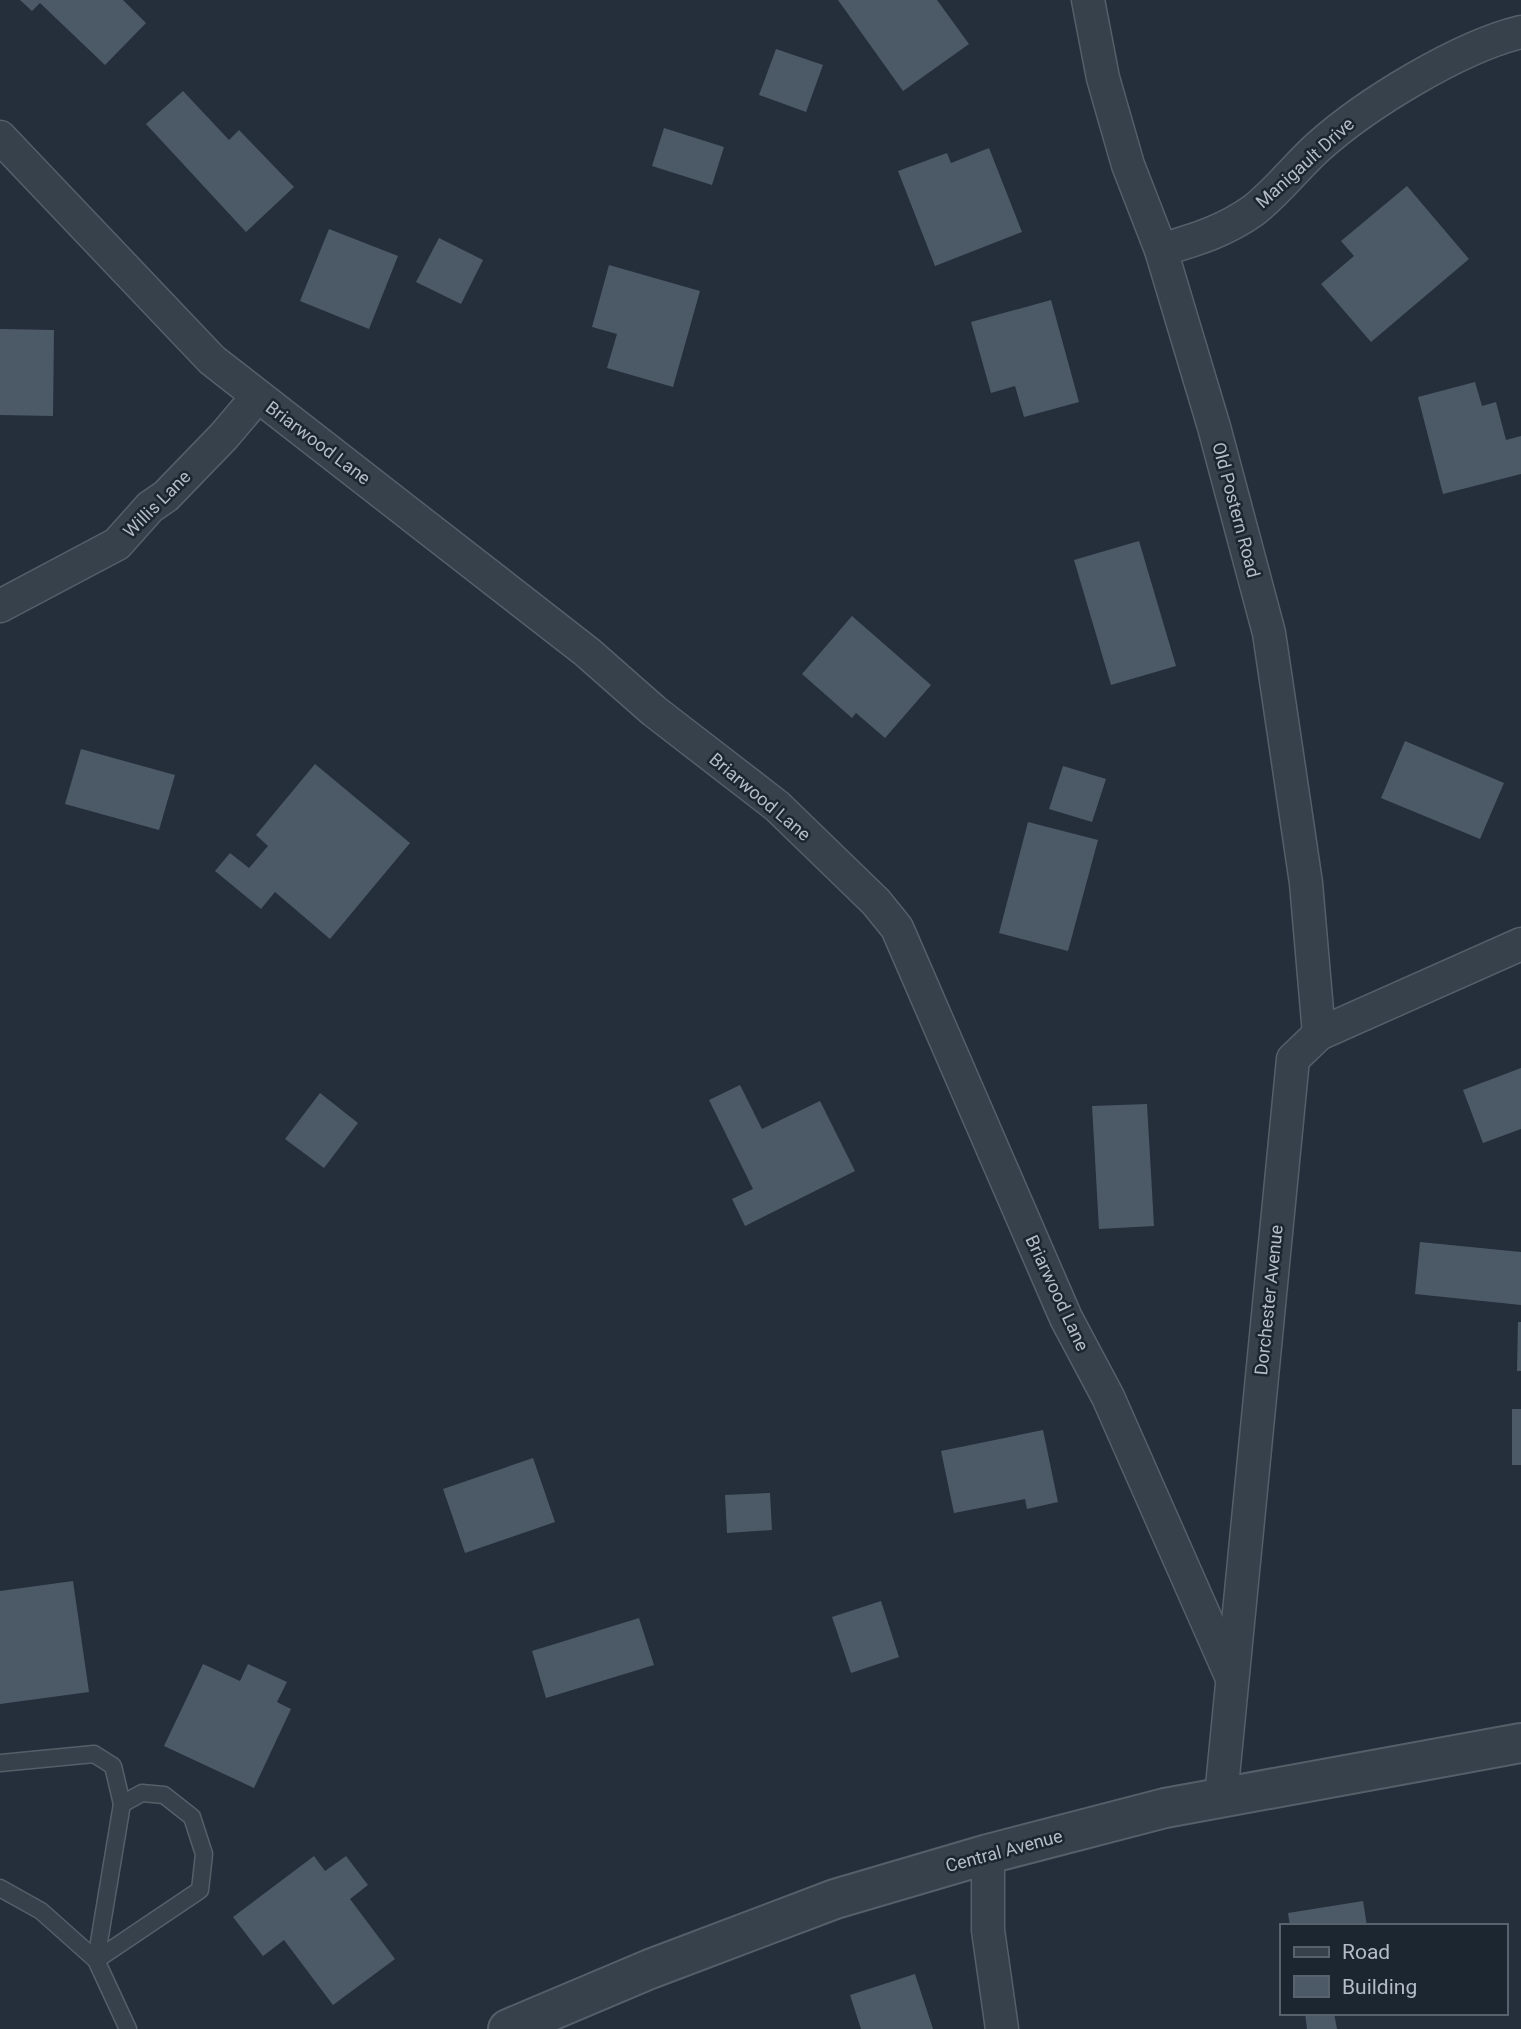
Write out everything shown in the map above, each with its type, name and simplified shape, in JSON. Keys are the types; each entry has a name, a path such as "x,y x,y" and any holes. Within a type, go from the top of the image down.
{"street":[{"name":"Old Postern Road","path":"1088,0 1103,78 1128,165 1161,250 1214,427 1269,633 1306,883 1319,1034"},
{"name":"Manigault Drive","path":"1161,250 1210,235 1235,223 1256,208 1318,147 1367,108 1454,59 1521,32"},
{"name":"Briarwood Lane","path":"0,137 183,333 257,397 587,652 654,711 777,806 876,902 897,928 1066,1318 1108,1397 1231,1676"},
{"name":"Willis Lane","path":"0,606 117,544 150,507 166,496 224,436 257,397"},
{"name":"Dorchester Avenue","path":"1221,1797 1293,1059 1319,1034 1521,944"},
{"name":"Central Avenue","path":"508,2029 650,1969 835,1899 988,1854 1165,1808 1521,1743"},
{"path":"988,1854 988,1930 1002,2029"}],"lane":[{"path":"0,1763 94,1754 113,1766 121,1804 96,1960"},
{"path":"96,1960 200,1890 204,1854 192,1817 164,1795 142,1793 121,1804"},
{"path":"0,1888 41,1911 96,1960 128,2029"}],"building":[{"path":"20,0 123,0 146,23 105,65 40,3 32,11"},
{"path":"838,0 937,0 969,44 903,91"},
{"path":"776,49 823,65 806,112 759,95"},
{"path":"183,91 229,140 239,130 294,187 246,232 146,124"},
{"path":"664,128 724,147 712,185 652,166"},
{"path":"989,148 1022,232 935,266 898,171 947,153 951,163"},
{"path":"1407,186 1469,259 1371,342 1321,284 1354,256 1341,241"},
{"path":"329,229 398,256 369,329 300,301"},
{"path":"439,238 483,260 461,304 416,282"},
{"path":"609,265 700,291 673,387 607,368 617,334 592,327"},
{"path":"1051,300 1079,402 1024,417 1015,386 991,393 971,322"},
{"path":"0,329 54,330 53,416 0,415"},
{"path":"1475,382 1482,406 1496,402 1506,440 1521,436 1521,474 1443,494 1418,397"},
{"path":"1139,541 1176,666 1111,685 1074,560"},
{"path":"852,616 931,685 885,738 856,713 852,718 802,674"},
{"path":"1405,741 1504,783 1480,839 1381,798"},
{"path":"81,749 175,775 159,830 65,804"},
{"path":"315,764 410,843 330,939 275,892 261,909 215,871 230,853 249,868 268,846 256,835"},
{"path":"1063,766 1106,779 1092,822 1049,809"},
{"path":"1028,822 1098,840 1068,951 999,933"},
{"path":"1521,1068 1521,1129 1483,1143 1463,1090"},
{"path":"740,1085 762,1129 820,1101 855,1171 745,1226 732,1199 753,1189 709,1100"},
{"path":"320,1093 358,1123 324,1168 285,1139"},
{"path":"1147,1104 1154,1226 1099,1229 1092,1106"},
{"path":"1420,1242 1521,1252 1521,1305 1415,1294"},
{"path":"1518,1322 1521,1322 1521,1371 1517,1371"},
{"path":"1512,1409 1521,1409 1521,1465 1512,1465"},
{"path":"1043,1430 1058,1502 1027,1509 1025,1499 954,1513 941,1451"},
{"path":"533,1458 555,1522 465,1553 443,1489"},
{"path":"770,1493 772,1530 727,1533 725,1495"},
{"path":"73,1581 89,1692 0,1704 0,1591"},
{"path":"881,1601 899,1657 851,1673 832,1617"},
{"path":"639,1618 654,1665 546,1698 532,1651"},
{"path":"203,1664 240,1681 248,1664 287,1682 277,1702 291,1709 254,1788 164,1746"},
{"path":"314,1856 325,1871 346,1856 368,1885 350,1899 395,1959 333,2005 284,1940 263,1956 233,1917"},
{"path":"1363,1901 1367,1924 1290,1924 1288,1913"},
{"path":"915,1974 933,2029 861,2029 850,1995"},
{"path":"1305,2015 1334,2015 1337,2029 1307,2029"}]}
